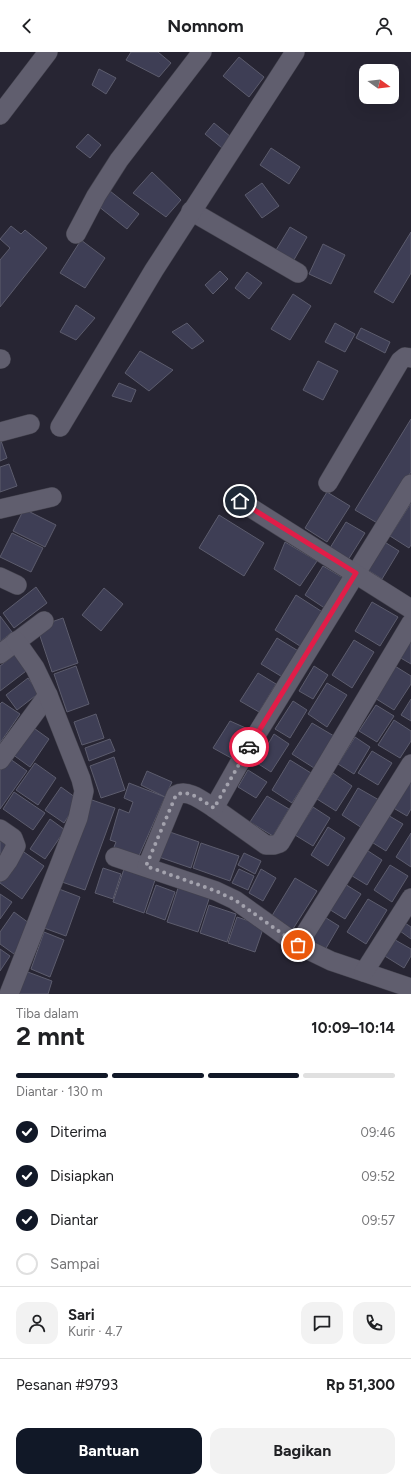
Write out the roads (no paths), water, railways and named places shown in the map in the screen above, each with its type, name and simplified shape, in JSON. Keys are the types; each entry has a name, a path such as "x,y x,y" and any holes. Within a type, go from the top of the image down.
{"street":[{"path":"0,115 48,52"},
{"path":"76,234 96,196 119,160 202,52"},
{"path":"60,427 191,211 295,52"},
{"path":"191,211 298,273"},
{"path":"328,483 400,361 405,357 411,358"},
{"path":"0,432 30,424"},
{"path":"214,808 224,789 411,484"},
{"path":"0,509 52,497"},
{"path":"240,501 411,609"},
{"path":"0,576 17,585"},
{"path":"0,654 44,621"},
{"path":"146,866 176,795 181,792 188,793 214,808 266,845 280,843 411,623"},
{"path":"9,994 78,818 84,791 48,695 35,668 16,641"},
{"path":"0,760 48,695"},
{"path":"298,945 411,764"},
{"path":"0,829 13,838 16,846 0,872"},
{"path":"115,857 146,866 216,891 235,900 298,945 331,961 411,988"},
{"path":"364,972 411,898"}]}
